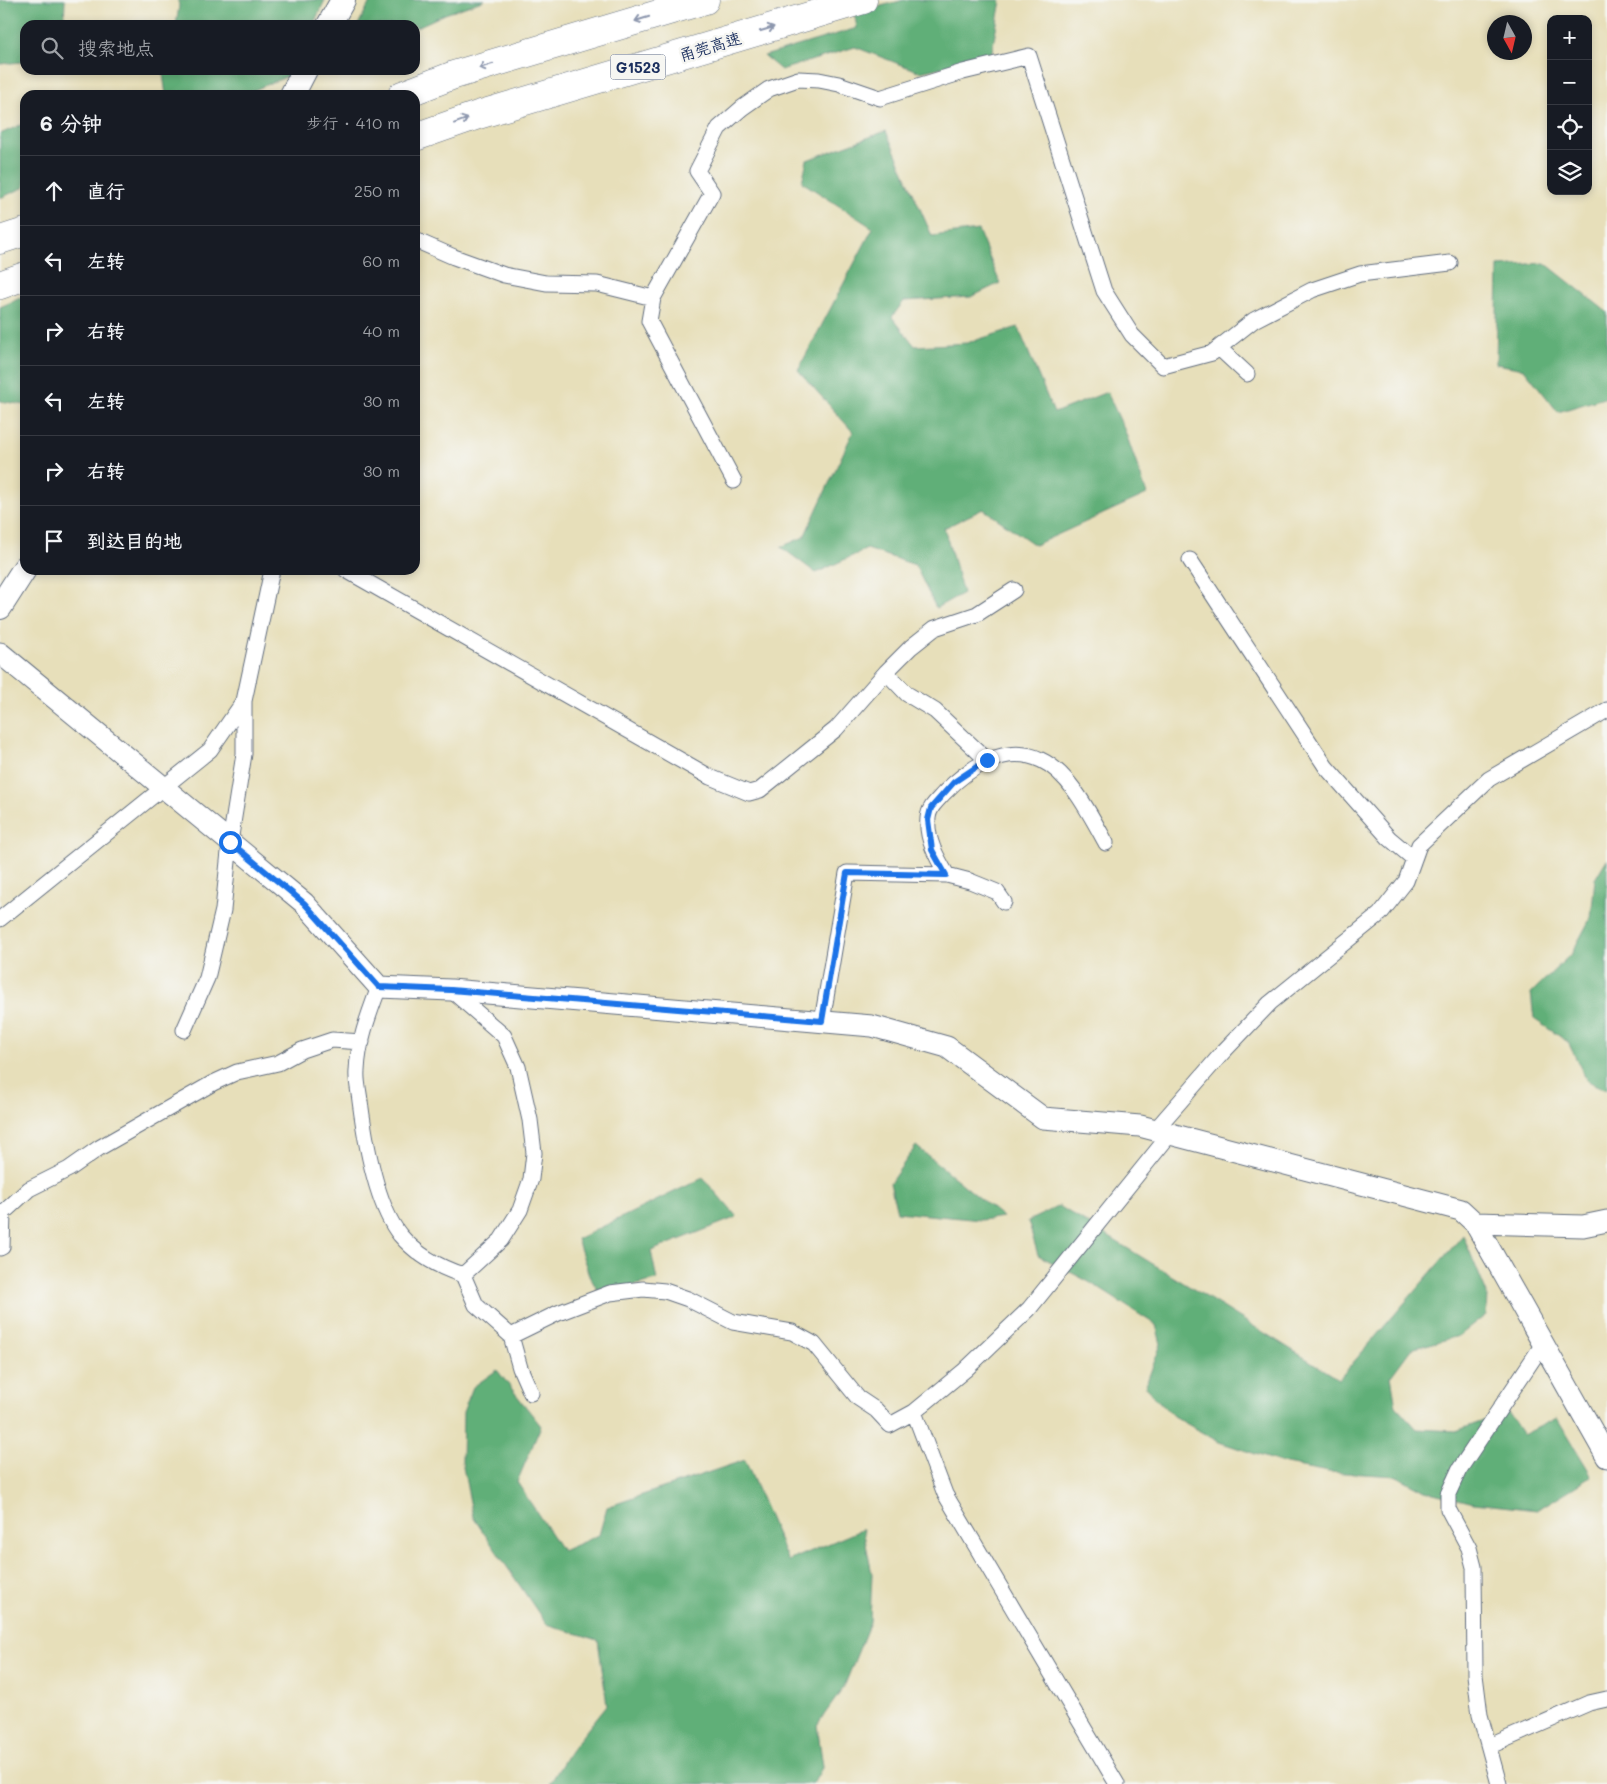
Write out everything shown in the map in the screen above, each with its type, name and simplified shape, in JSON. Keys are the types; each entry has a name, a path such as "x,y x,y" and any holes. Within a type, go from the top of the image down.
{"highway":[{"path":"415,90 454,75 705,0"},
{"name":"甬莞高速","path":"420,135 478,115 863,0"},
{"path":"0,240 20,234"},
{"path":"0,285 20,278"}],"main road":[{"path":"332,20 343,0"},
{"path":"295,90 302,75"},
{"path":"0,607 21,575"}],"street":[{"path":"734,481 649,321 653,298 712,193 698,171 719,128 742,108 769,89 798,79 819,80 839,84 880,98 963,72 1029,56 1104,291 1132,335 1163,366 1212,353 1254,320 1312,290 1360,274 1450,263"},
{"path":"420,242 504,275 546,283 597,284 653,298"},
{"path":"1219,348 1248,374"},
{"path":"1190,560 1326,767 1388,838 1414,859"},
{"path":"184,1030 207,978 223,910 230,842 244,754 244,702 271,575"},
{"path":"355,575 684,764 749,793 760,790 836,729 886,672 935,628 977,614 1014,590"},
{"path":"0,653 304,903 379,987 451,990 872,1026 947,1047 1043,1118 1140,1126 1164,1131 1461,1210 1476,1223 1607,1457"},
{"path":"886,672 907,694 935,711 987,760"},
{"path":"0,919 210,750 244,702"},
{"path":"511,1336 558,1313 610,1293 643,1289 664,1291 688,1299 733,1322 792,1332 814,1344 858,1398 876,1410 890,1426 914,1412 966,1370 1029,1308 1224,1052 1270,1003 1380,914 1406,881 1419,845 1489,779 1607,710"},
{"path":"946,875 932,850 928,820 931,808 954,782 987,760 1006,755 1025,754 1043,760 1067,780 1106,843"},
{"path":"822,1021 847,873 946,875 970,881 997,892 1004,902"},
{"path":"379,987 364,1029 356,1072 364,1129 375,1179 387,1211 399,1234 423,1256 444,1269 463,1275 476,1305 511,1336 520,1368 531,1393"},
{"path":"451,990 504,1036 518,1067 530,1120 534,1153 531,1179 520,1210 501,1240 463,1275"},
{"path":"0,1248 2,1247 3,1213 29,1189 69,1169 99,1148 206,1087 237,1072 278,1063 302,1050 332,1040 362,1042"},
{"path":"1476,1223 1583,1226 1607,1222"},
{"path":"1499,1784 1480,1715 1475,1675 1474,1567 1469,1548 1448,1509 1448,1494 1458,1470 1543,1344"},
{"path":"914,1412 945,1494 1118,1784"},
{"path":"1490,1746 1589,1703 1607,1699"}],"green space":[{"path":"0,0 65,0 64,20 20,20 20,62 0,64"},
{"path":"178,0 325,0 315,20 177,20"},
{"path":"371,0 485,0 445,14 420,26 420,20 361,20"},
{"path":"904,0 1001,0 991,57 920,72 855,47 781,70 764,56 857,28 854,13"},
{"path":"163,75 288,75 254,90 165,90"},
{"path":"20,125 20,189 0,198 0,134"},
{"path":"886,131 932,236 978,230 1000,283 971,297 904,301 892,317 915,346 967,343 1018,327 1054,413 1107,392 1125,431 1147,494 1035,545 983,509 944,528 963,593 936,608 915,565 867,549 816,573 781,547 804,537 853,432 798,370 873,228 802,182 807,160"},
{"path":"1545,263 1607,312 1607,397 1558,412 1524,369 1496,364 1498,266"},
{"path":"20,298 20,404 0,401 0,307"},
{"path":"1607,859 1607,1090 1587,1081 1568,1042 1534,1019 1531,993 1572,953 1591,917 1595,879"},
{"path":"916,1146 1003,1217 981,1220 897,1212 890,1183"},
{"path":"703,1178 737,1217 651,1251 657,1280 599,1293 589,1275 577,1239"},
{"path":"1059,1206 1339,1379 1463,1235 1487,1294 1486,1315 1459,1336 1411,1349 1391,1376 1396,1406 1417,1429 1456,1431 1508,1412 1523,1435 1557,1418 1592,1476 1537,1510 1474,1503 1425,1491 1397,1476 1328,1472 1286,1464 1219,1442 1173,1416 1145,1387 1161,1344 1156,1325 1089,1282 1038,1255 1028,1221"},
{"path":"497,1370 541,1426 517,1482 562,1551 599,1535 607,1507 745,1460 788,1561 863,1529 872,1574 870,1622 844,1687 817,1725 823,1766 813,1784 550,1784 570,1751 607,1705 598,1640 546,1624 473,1517 462,1462 463,1412 473,1387"}],"route":[{"path":"230,842 304,903 379,987 451,990 822,1021 847,873 946,875 932,850 928,820 931,808 954,782 987,760"}]}
